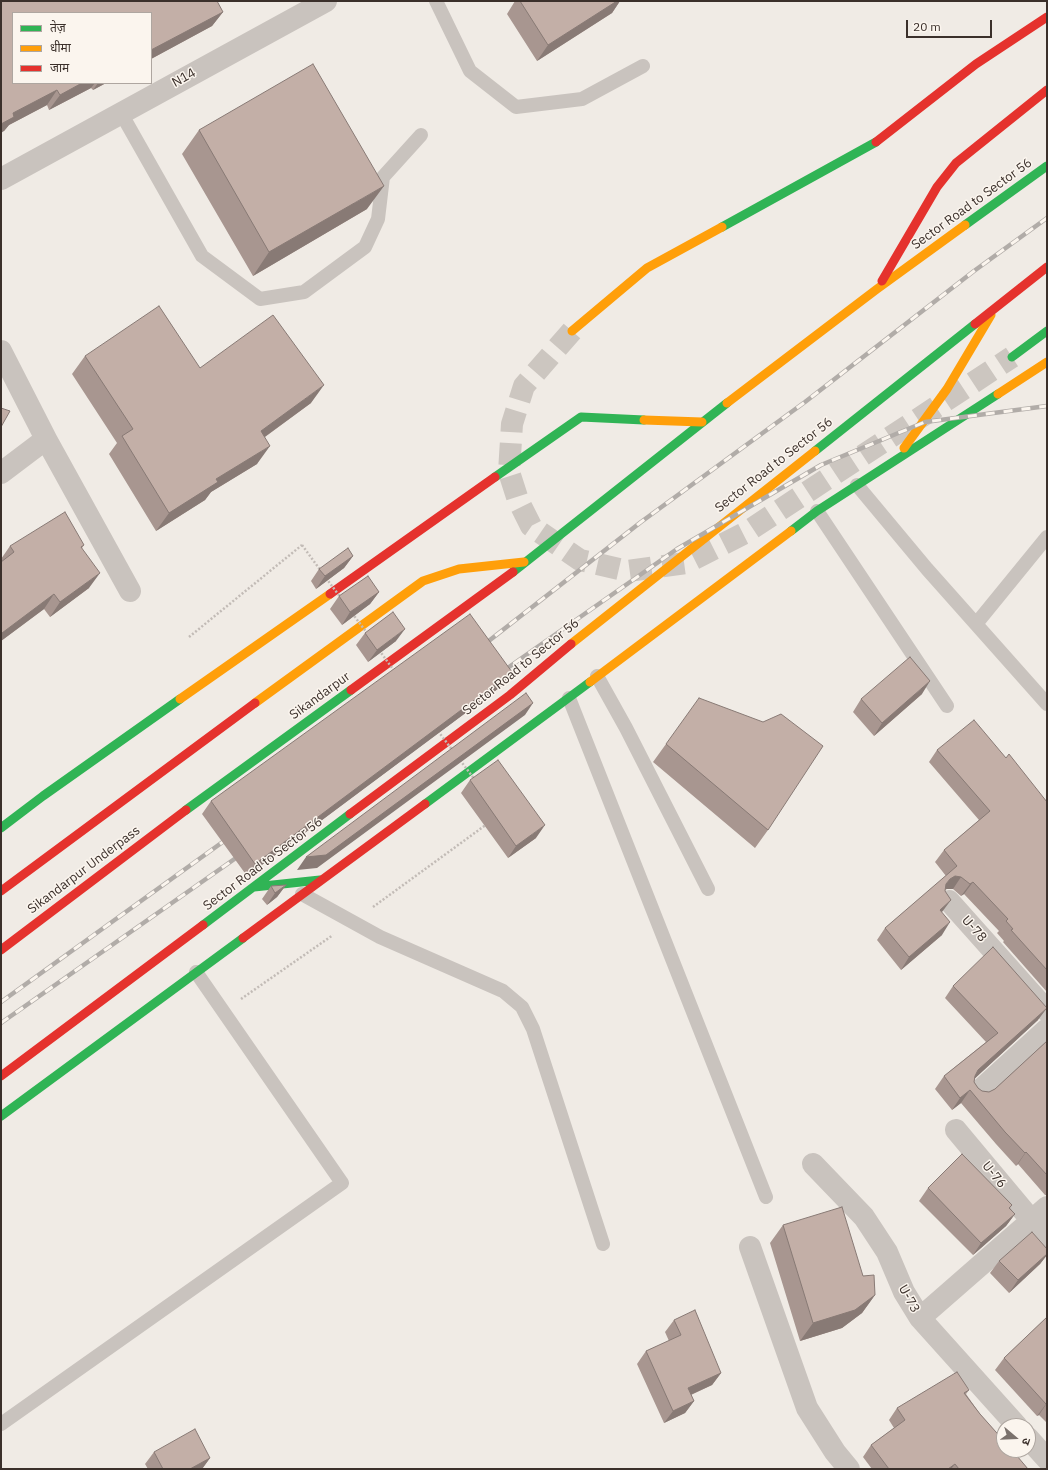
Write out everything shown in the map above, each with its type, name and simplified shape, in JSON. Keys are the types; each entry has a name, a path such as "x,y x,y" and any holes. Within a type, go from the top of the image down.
{"main road":[{"path":"572,331 647,268 878,141 976,64 1047,17"},
{"path":"877,289 937,187 956,163 1047,90"},
{"name":"Sector Road to Sector 56","path":"527,562 702,422 877,289 1047,166"},
{"name":"Sector Road to Sector 56","path":"1,1076 510,695 564,649 997,305 1047,267"},
{"path":"890,464 912,439 947,389 997,305"},
{"path":"1012,357 1047,331"},
{"path":"1,1116 569,698 817,511 1047,362"},
{"path":"1,828 43,796 581,417 702,422"},
{"path":"1,890 423,581 459,569 527,562"},
{"name":"Sikandarpur","path":"183,812 527,562"},
{"name":"Sikandarpur Underpass","path":"1,950 183,812"},
{"path":"254,887 320,880"}],"street":[{"name":"N14","path":"1,179 326,1"},
{"path":"1,351 46,439 130,591"},
{"path":"1,473 46,439"},
{"name":"U-78","path":"949,901 1047,1011"},
{"path":"978,1092 1047,1029"},
{"name":"U-76","path":"956,1130 1047,1239"},
{"name":"U-73","path":"813,1164 864,1217 887,1252 904,1292 920,1318 1010,1418"},
{"path":"920,1318 1047,1206"},
{"path":"750,1247 807,1408 834,1452 849,1469"},
{"path":"1036,1447 1047,1459"}],"lane":[{"path":"436,1 470,72 516,107 582,99 643,66"},
{"path":"121,113 202,256 260,299 304,292 365,247 378,219 383,177 420,135"},
{"path":"857,486 1047,704"},
{"path":"817,511 947,706"},
{"path":"976,624 1047,537"},
{"path":"597,676 626,728 708,889"},
{"path":"569,698 766,1197"},
{"path":"302,894 380,937 503,991 522,1007 533,1029 603,1244"},
{"path":"1,1424 342,1183 196,972"}],"path":[{"path":"189,638 302,545 344,602"},
{"path":"349,608 368,634"},
{"path":"377,647 396,673"},
{"path":"434,724 476,782"},
{"path":"223,1011 352,922 488,823"}],"building":[{"path":"1,1 217,1 223,12 152,49 152,12 12,12 12,84 80,84 60,95 57,90 13,113 14,117 1,124"},
{"path":"520,1 617,1 548,45"},
{"path":"313,64 384,186 269,252 199,130"},
{"path":"159,306 200,368 273,315 324,385 261,431 270,446 216,479 218,482 169,513 122,436 133,429 85,356"},
{"path":"1,408 10,411 1,427"},
{"path":"65,512 84,545 81,547 100,573 60,602 54,594 2,633 1,562 14,552 10,546"},
{"path":"348,548 353,556 325,576 319,569"},
{"path":"368,576 379,592 350,612 339,596"},
{"path":"393,612 405,629 377,650 365,633"},
{"path":"470,614 512,672 255,864 211,801"},
{"path":"910,657 930,681 882,723 861,699"},
{"path":"526,693 533,703 326,855 306,857"},
{"path":"699,698 763,722 781,714 823,746 768,830 666,744"},
{"path":"974,720 1006,758 1009,754 1047,802 1047,970 1011,930 1013,929 1006,921 1008,919 973,882 970,884 961,877 955,876 946,884 945,891 951,900 940,910 950,922 909,957 885,928 957,866 944,850 990,811 937,750"},
{"path":"498,760 545,825 516,846 470,780"},
{"path":"286,885 275,893 271,886"},
{"path":"993,947 1047,1008 978,1070 974,1082 982,1091 989,1092 995,1089 1047,1041 1047,1175 1005,1132 970,1090 960,1098 944,1076 998,1033 953,986"},
{"path":"962,1154 1012,1205 1009,1208 1015,1214 981,1243 928,1188"},
{"path":"842,1207 863,1276 874,1275 875,1295 855,1310 813,1323 783,1225"},
{"path":"1032,1232 1047,1249 1047,1254 1018,1280 999,1261"},
{"path":"695,1310 721,1373 688,1388 694,1401 673,1411 646,1351 681,1335 674,1320"},
{"path":"1047,1317 1047,1403 1046,1404 1004,1358"},
{"path":"957,1372 969,1390 964,1393 996,1432 996,1458 1019,1458 1028,1469 959,1469 955,1464 948,1469 889,1469 871,1445 905,1420 897,1408"},
{"path":"195,1429 210,1458 190,1469 163,1469 154,1452"}],"tunnel":[{"path":"572,331 524,386 512,424 509,472 518,500 531,526 580,560 628,571 686,563 745,533 1012,357"}],"railway":[{"path":"481,647 641,522 805,402 974,271 1047,218"},
{"path":"499,674 677,549 821,465 925,422 1047,406"},
{"path":"1,1002 231,836"},
{"path":"1,1023 243,853"}],"traffic: fast":[{"path":"722,227 876,142"},
{"path":"965,225 1047,166"},
{"path":"815,451 975,324"},
{"path":"1012,357 1047,331"},
{"path":"791,531 817,511 998,394"},
{"path":"513,572 727,403"},
{"path":"495,477 581,417 644,420"},
{"path":"425,804 590,682"},
{"path":"186,810 351,690"},
{"path":"1,828 43,796 180,699"},
{"path":"203,925 350,814"},
{"path":"254,887 320,880"},
{"path":"1,1116 243,938"}],"traffic: slow":[{"path":"727,403 877,289 965,225"},
{"path":"572,331 647,268 722,227"},
{"path":"904,448 947,389 991,315"},
{"path":"998,394 1047,362"},
{"path":"644,420 702,422"},
{"path":"571,644 815,451"},
{"path":"590,682 791,531"},
{"path":"255,703 423,581 459,569 524,562"},
{"path":"180,699 330,594"}],"traffic: jam":[{"path":"876,142 976,64 1047,17"},
{"path":"882,281 937,187 956,163 1047,90"},
{"path":"975,324 1047,267"},
{"path":"330,594 495,477"},
{"path":"351,690 513,572"},
{"path":"350,814 510,695 571,644"},
{"path":"1,891 255,703"},
{"path":"243,938 425,804"},
{"path":"1,950 186,810"},
{"path":"1,1076 203,925"}]}
